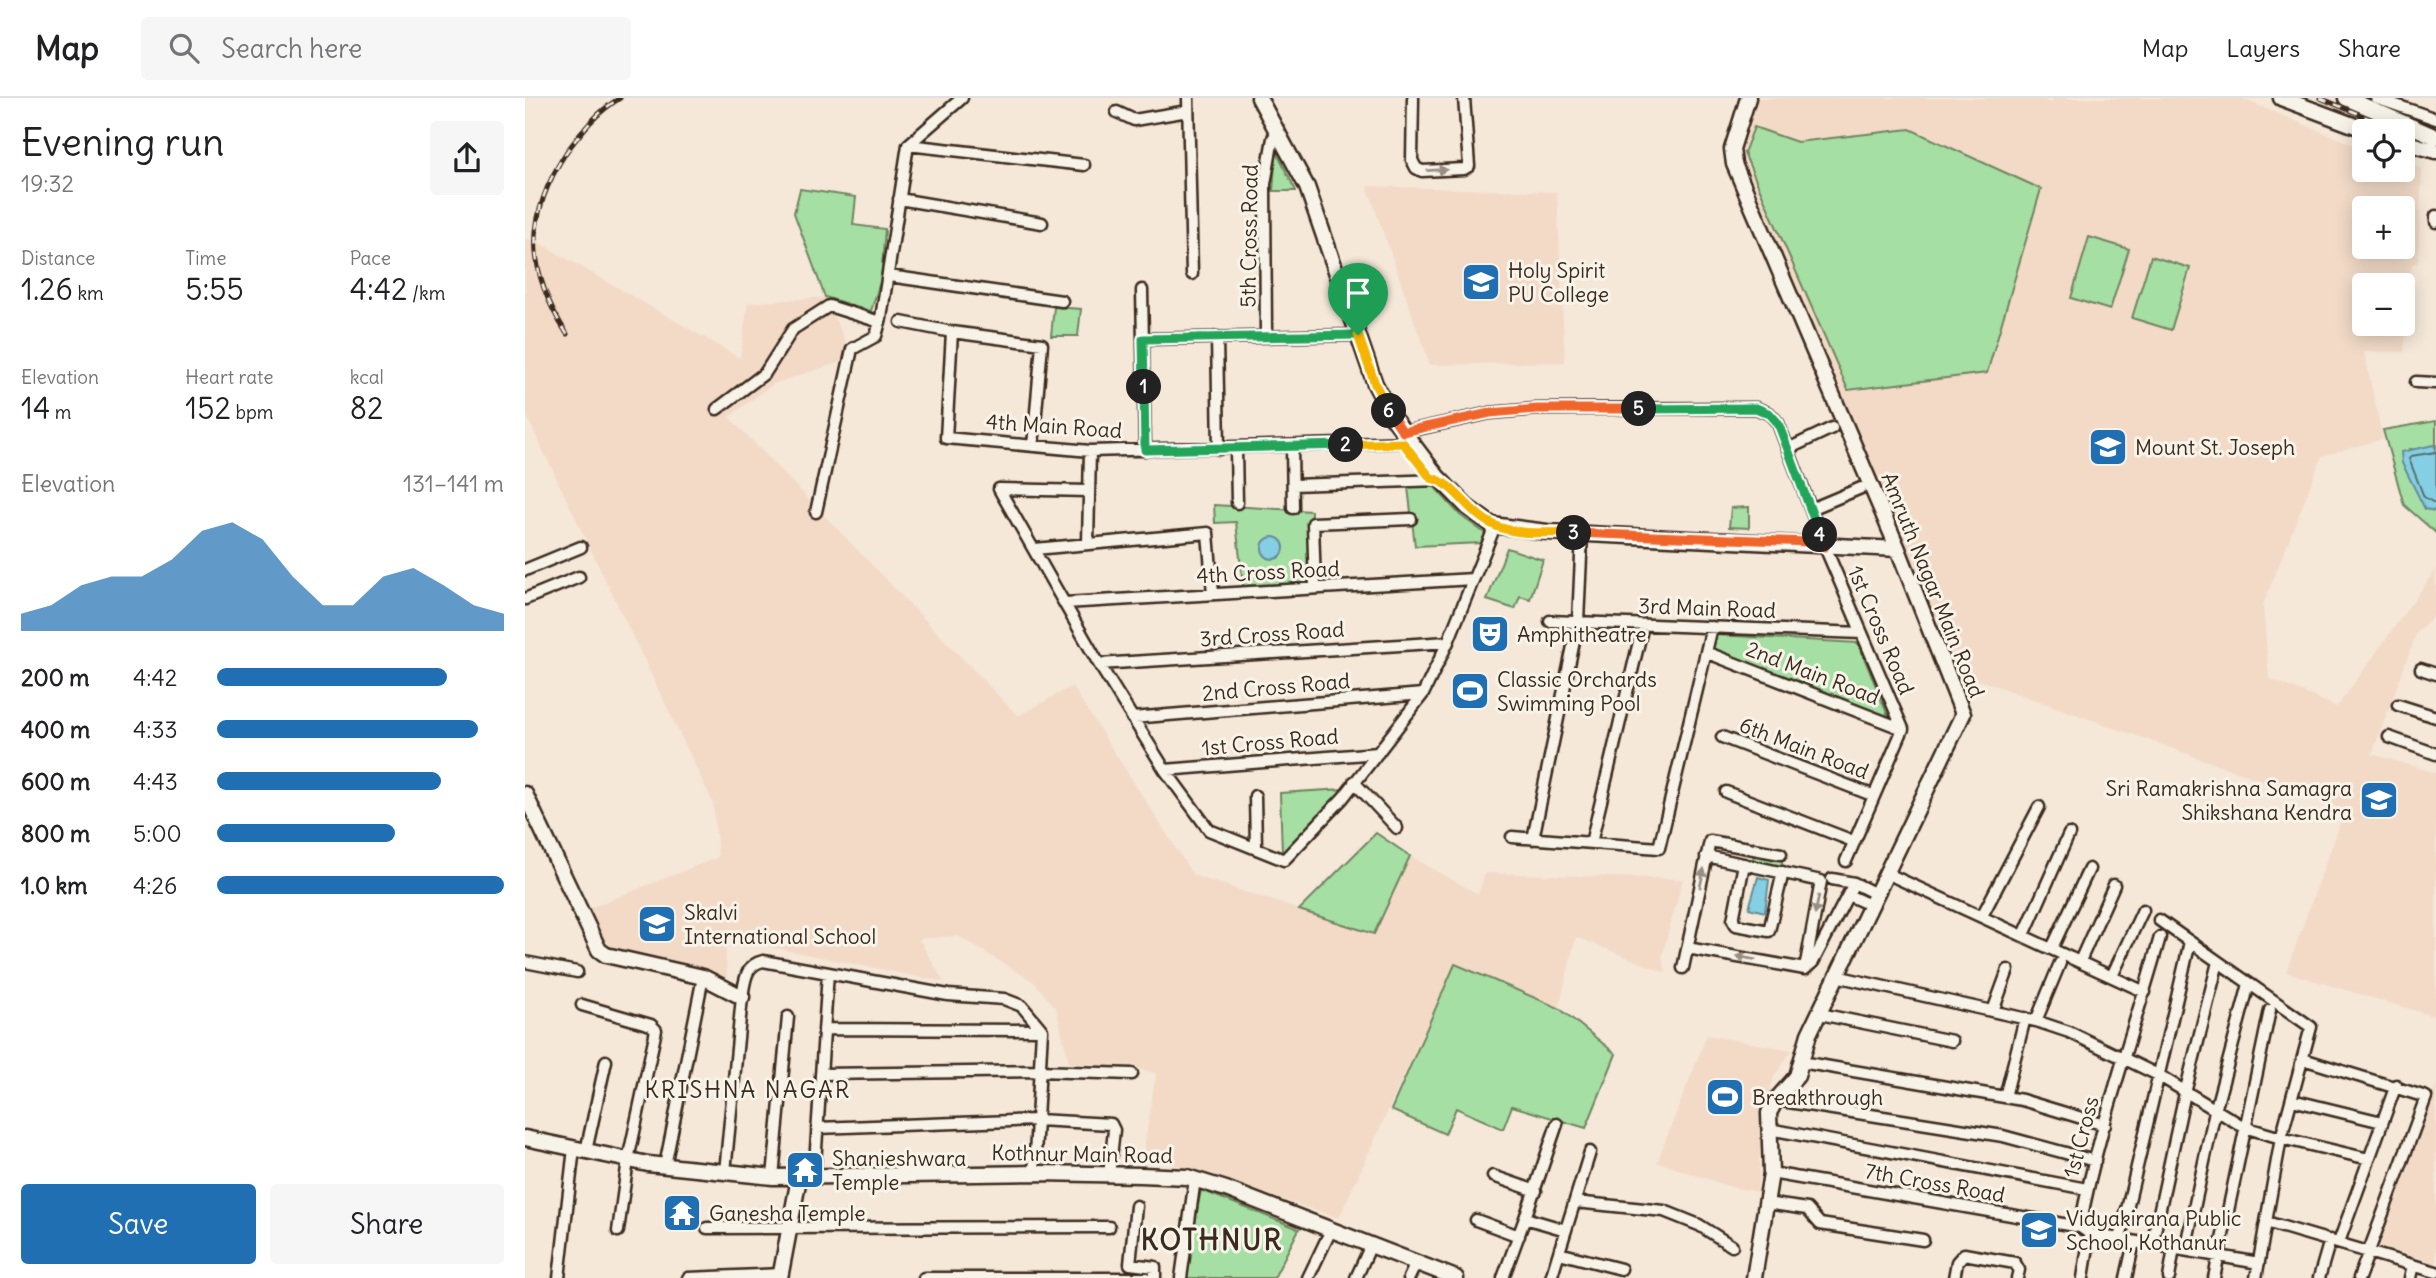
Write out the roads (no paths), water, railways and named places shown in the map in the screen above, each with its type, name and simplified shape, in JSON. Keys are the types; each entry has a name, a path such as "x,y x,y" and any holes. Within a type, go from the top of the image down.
{"main road":[{"path":"1252,98 1301,189 1355,335"},
{"path":"1259,98 1307,187 1375,399 1462,512 1494,529 1582,537 1809,549 1822,546 1898,549"},
{"name":"Amruth Nagar Main Road","path":"1748,98 1732,149 1734,164 1898,549 1963,714 1809,1034 1793,1083 1776,1100 1769,1113 1770,1173 1754,1278"},
{"path":"2281,98 2352,125"},
{"path":"2346,98 2375,104 2396,119 2436,137"},
{"path":"2415,145 2436,151"},
{"path":"525,794 599,950 606,955 703,977 742,997"},
{"name":"Kothnur Main Road","path":"525,1138 665,1166 773,1177 1034,1173 1195,1179 1456,1278"},
{"path":"780,1276 790,1229 807,1178"}],"street":[{"path":"816,512 852,349 876,335 880,322 908,145 962,98"},
{"path":"1188,98 1192,274"},
{"path":"1413,98 1412,160 1422,171 1464,169 1469,166 1464,98"},
{"path":"2375,104 2436,119"},
{"path":"1117,112 1134,120 1188,111"},
{"name":"5th Cross Road","path":"1266,335 1265,184 1273,138"},
{"path":"908,145 1084,165"},
{"path":"899,199 1042,223"},
{"path":"2436,216 2436,222"},
{"path":"889,276 1062,301"},
{"path":"1142,290 1145,450"},
{"path":"717,410 765,373 793,329 829,306 880,322"},
{"path":"901,322 1042,344 1033,446"},
{"name":"4th Main Road","path":"952,332 946,438 1090,451 1236,449 1406,439 1490,413 1537,409 1756,408 1770,414"},
{"path":"1143,339 1355,335"},
{"path":"1217,337 1219,449"},
{"path":"2416,382 2436,383"},
{"name":"1st Cross Road","path":"1770,414 1778,423 1811,509 1822,546 1903,729"},
{"path":"1788,449 1832,428"},
{"path":"1292,447 1293,508"},
{"path":"1236,449 1237,503"},
{"path":"1088,543 1090,451"},
{"path":"1293,485 1404,484 1436,479"},
{"path":"1811,509 1861,488"},
{"path":"1089,491 999,489 1132,718 1165,770 1209,830 1285,860 1343,798 1423,694 1448,642 1494,529"},
{"path":"1315,588 1313,523 1411,519"},
{"path":"1035,549 1208,533 1213,594"},
{"path":"1533,839 1578,622 1582,537"},
{"path":"525,570 581,547"},
{"path":"525,599 579,577"},
{"name":"4th Cross Road","path":"1065,603 1473,579"},
{"name":"3rd Main Road","path":"1551,621 1861,633"},
{"path":"1591,843 1643,625"},
{"path":"1512,837 1659,848 1709,653 1712,627"},
{"name":"3rd Cross Road","path":"1099,664 1448,642"},
{"name":"2nd Main Road","path":"1709,653 1903,729"},
{"path":"2421,669 2436,674"},
{"name":"2nd Cross Road","path":"1132,718 1423,694"},
{"path":"2398,705 2436,717"},
{"path":"1846,861 1872,795 1903,729"},
{"name":"6th Main Road","path":"1722,737 1872,795"},
{"path":"2389,737 2436,754"},
{"name":"1st Cross Road","path":"1165,770 1378,753"},
{"path":"1354,782 1397,828"},
{"path":"1726,792 1853,841"},
{"path":"1255,796 1256,847"},
{"path":"1982,916 2039,807"},
{"path":"2024,934 2069,834"},
{"path":"1683,968 1706,856 1713,840 1781,854"},
{"path":"1706,856 1821,881 1805,969"},
{"path":"1744,863 1733,920 1736,925 1769,931 1783,872"},
{"path":"2052,948 2089,869"},
{"path":"1887,873 2024,934 2144,992"},
{"path":"1832,878 1854,883 1873,900"},
{"path":"1687,948 1805,969 1814,962 1854,883"},
{"path":"2080,961 2114,886"},
{"path":"1848,895 1873,900"},
{"path":"2112,976 2143,910"},
{"path":"2159,919 2311,1027 2281,1138 2256,1278"},
{"path":"2123,1058 2160,937"},
{"path":"2120,1239 2190,942"},
{"path":"725,1172 742,997 748,970 755,963 763,961 948,995 1005,999 1022,1006 1042,1030 1034,1173"},
{"path":"525,962 577,972"},
{"path":"2152,1245 2185,1093 2218,962"},
{"path":"2005,1097 2030,1020 2060,963"},
{"path":"1993,1011 2008,970"},
{"path":"807,1178 817,1128 828,973"},
{"path":"1836,976 1993,1011 2069,1032 2158,1075 2244,1127 2369,1159"},
{"path":"665,1166 703,977"},
{"path":"2185,1250 2215,1111 2249,984"},
{"path":"582,1005 652,1026 656,1030 628,1160 618,1231"},
{"path":"2214,1278 2270,1010"},
{"path":"1820,1014 1952,1041"},
{"path":"773,1177 788,1017"},
{"path":"824,1029 1042,1030"},
{"name":"1st Cross","path":"2080,1227 2087,1189 2123,1058"},
{"path":"2303,1059 2421,1093 2427,1100 2359,1278"},
{"path":"559,1278 580,1149 606,1061"},
{"path":"1801,1062 2005,1097 2105,1125"},
{"path":"821,1073 1039,1071 1132,1074"},
{"path":"2319,1278 2369,1159 2396,1086"},
{"path":"1776,1100 2003,1136 2095,1161"},
{"path":"2292,1100 2382,1122"},
{"path":"817,1128 1037,1121 1111,1124 1114,1130 1109,1175"},
{"path":"1503,1278 1536,1191 1557,1124"},
{"path":"1769,1129 2087,1189"},
{"path":"1551,1278 1590,1152"},
{"name":"7th Cross Road","path":"1770,1173 2080,1227 2090,1234"},
{"path":"1493,1176 1536,1191"},
{"path":"1181,1278 1195,1179"},
{"path":"1574,1202 1647,1207 1672,1213 1699,1225 1732,1246"},
{"path":"1766,1203 1807,1209 1820,1224 1923,1240"},
{"path":"1136,1206 1130,1264 1155,1267 1155,1278"},
{"path":"1525,1218 1566,1230"},
{"path":"1476,1220 1519,1236"},
{"path":"2266,1222 2436,1272"},
{"path":"707,1228 1109,1227"},
{"path":"1308,1278 1331,1230"},
{"path":"2083,1278 2090,1234 2259,1263"},
{"path":"2126,1278 2134,1242"},
{"path":"1356,1278 1370,1247"},
{"path":"2169,1278 2174,1248"},
{"path":"1559,1252 1621,1269"},
{"path":"1954,1278 1957,1262 1964,1254 2015,1263 2019,1270 2017,1278"},
{"path":"1409,1278 1416,1264"},
{"path":"2410,1278 2413,1265"},
{"path":"688,1278 780,1276"},
{"path":"924,1278 1147,1278"}],"water":[{"path":"2434,445 2436,511 2425,509 2402,463 2401,452"},
{"path":"1273,537 1281,540 1284,548 1281,556 1273,559 1265,556 1262,548 1265,540"},
{"name":"Classic Orchards Swimming Pool","path":"1475,679 1476,689 1482,695 1475,704 1466,697 1463,687 1464,680"},
{"path":"1758,877 1769,880 1765,912 1749,908"}],"railway":[{"path":"567,334 543,287 535,242 537,220 543,197 567,151 597,115 620,98"},
{"path":"2320,98 2371,119"}],"place":[{"name":"Holy Spirit PU College","path":"1481,282"},
{"name":"Mount St. Joseph","path":"2108,447"},
{"name":"Amphitheatre","path":"1490,634"},
{"name":"Classic Orchards Swimming Pool","path":"1470,691"},
{"name":"Sri Ramakrishna Samagra Shikshana Kendra","path":"2379,800"},
{"name":"Skalvi International School","path":"657,924"},
{"name":"Breakthrough","path":"1725,1097"},
{"name":"Shanieshwara Temple","path":"805,1170"},
{"name":"Ganesha Temple","path":"682,1213"},
{"name":"Vidyakirana Public School, Kothanur","path":"2039,1230"}],"district":[{"name":"KRISHNA NAGAR","path":"748,1089"},
{"name":"KOTHNUR","path":"1212,1240"}]}
